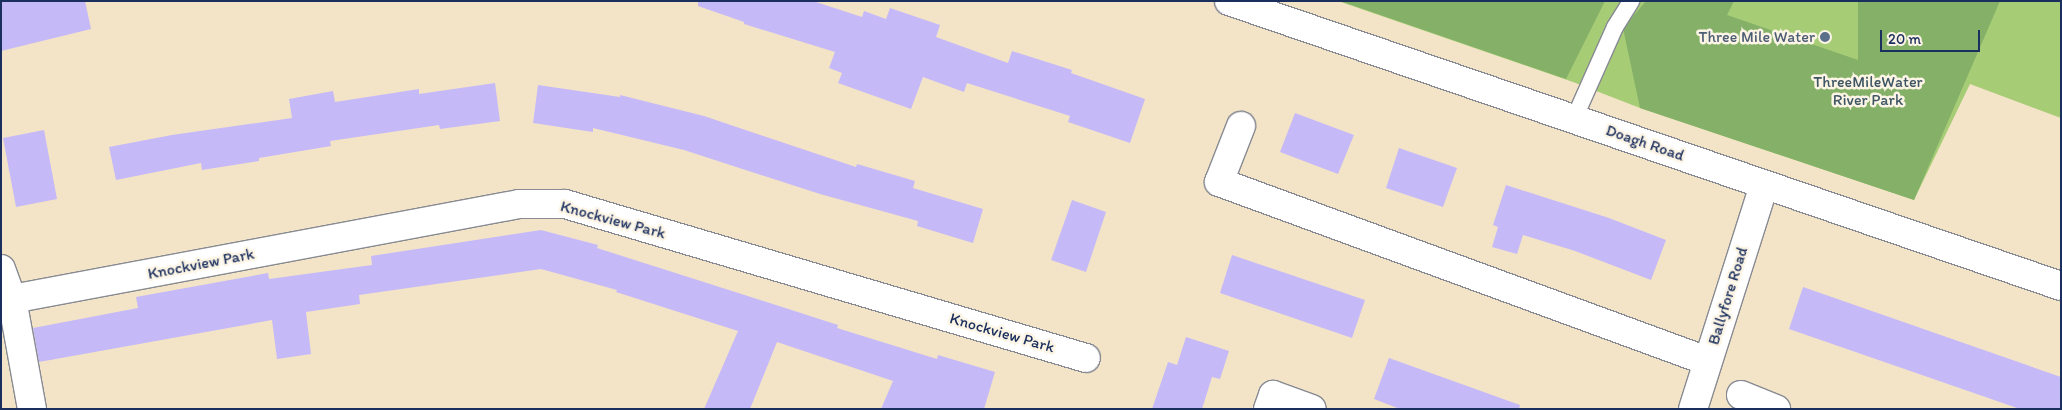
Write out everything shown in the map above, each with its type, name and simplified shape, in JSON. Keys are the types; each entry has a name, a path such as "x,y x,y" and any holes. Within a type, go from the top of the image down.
{"street":[{"name":"Doagh Road","path":"1229,1 2061,286"},
{"path":"1241,126 1220,182 1707,361"},
{"name":"Ballyfore Road","path":"1693,409 1764,185"},
{"name":"Knockview Park","path":"12,299 519,204 565,204 1086,358"},
{"path":"1,269 12,299 32,409"},
{"path":"1268,409 1273,395 1312,409"},
{"path":"1740,396 1776,409"}],"lane":[{"path":"1574,119 1615,27 1631,1"}],"green space":[{"name":"ThreeMileWater River Park","path":"1338,1 2061,1 2061,118 1970,84 1914,200 1640,108 1573,82"},
{"path":"1340,1 1605,1 1566,79"},
{"name":"ThreeMileWater River Park","path":"1646,1 1734,1 1727,15 1858,60 1858,1 2000,1 1914,200 1640,108 1623,28"}],"building":[{"path":"1,1 85,1 91,29 1,51"},
{"path":"698,1 813,1 862,17 864,11 886,19 890,8 940,25 936,37 1008,63 1012,51 1072,70 1071,73 1145,99 1130,143 1068,122 1070,116 967,83 964,92 923,77 911,109 838,83 842,73 829,68 835,52 744,24 744,22 698,6"},
{"path":"495,83 500,121 440,129 439,125 330,141 331,146 259,158 259,161 202,170 201,163 116,180 109,147 172,135 292,118 289,99 333,91 335,102 419,89 419,94"},
{"path":"538,85 620,97 620,95 704,116 856,167 857,164 915,181 913,188 983,209 973,243 917,226 918,221 820,194 684,150 593,128 593,132 533,123"},
{"path":"1295,113 1354,135 1338,174 1280,152"},
{"path":"44,130 57,199 16,207 3,138"},
{"path":"1399,148 1457,168 1443,207 1386,188"},
{"path":"1506,185 1609,218 1666,240 1651,280 1575,251 1523,235 1517,254 1492,247 1498,227 1493,225"},
{"path":"1072,200 1106,212 1086,272 1051,260"},
{"path":"541,230 598,245 597,248 838,325 837,328 937,359 938,355 995,372 984,409 881,409 893,381 777,342 750,409 704,409 738,331 616,292 617,290 541,269 359,295 360,304 306,312 311,354 277,359 272,320 39,362 33,328 138,308 136,297 268,273 269,279 372,265 371,256"},
{"path":"1232,255 1365,300 1352,338 1220,293"},
{"path":"1803,287 2061,377 2061,409 2020,409 1789,329"},
{"path":"1186,337 1229,351 1220,379 1212,377 1202,409 1152,409 1168,362 1177,365"},
{"path":"1389,358 1520,405 1519,409 1400,409 1374,399"}],"place":[{"name":"Three Mile Water","path":"1825,37"}]}
